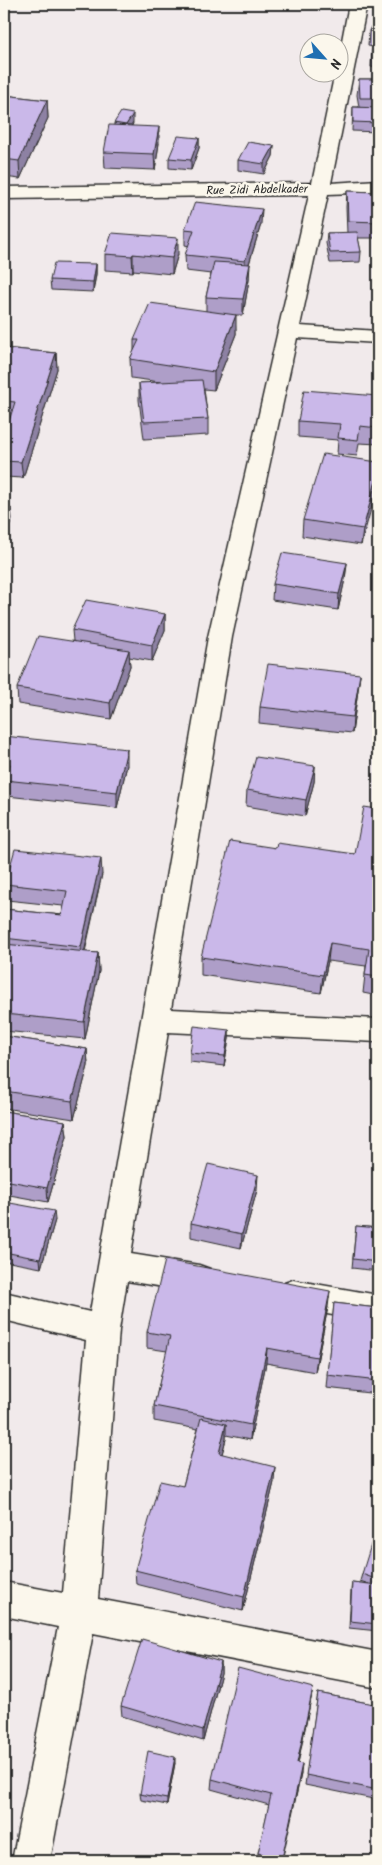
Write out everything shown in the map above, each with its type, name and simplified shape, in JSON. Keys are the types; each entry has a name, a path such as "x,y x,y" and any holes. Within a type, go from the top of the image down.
{"street":[{"name":"Rue Zidi Abdelkader","path":"4,193 320,189 358,4"},
{"path":"31,1861 78,1612 103,1330 220,637 320,189 378,186"},
{"path":"288,331 378,337"},
{"path":"156,1020 378,1031"},
{"path":"114,1265 231,1284"},
{"path":"270,1290 378,1309"},
{"path":"4,1306 103,1330"},
{"path":"4,1600 78,1612 378,1670"}],"building":[{"path":"378,13 378,32 369,31"},
{"path":"378,38 378,52 372,51"},
{"path":"359,79 378,79 378,98 360,98"},
{"path":"4,95 47,100 19,161 4,159"},
{"path":"353,107 378,108 378,123 353,122"},
{"path":"121,112 133,114 126,125 114,123"},
{"path":"109,125 159,127 154,154 104,152"},
{"path":"178,136 199,138 191,160 169,158"},
{"path":"248,142 274,146 264,164 238,160"},
{"path":"347,191 378,192 378,222 348,221"},
{"path":"195,202 262,209 245,261 185,255 194,230 185,229"},
{"path":"357,232 361,252 330,253 327,233"},
{"path":"112,233 178,238 172,258 133,254 132,256 105,254"},
{"path":"214,262 250,264 243,299 206,297"},
{"path":"54,263 96,264 93,282 50,280"},
{"path":"150,303 236,315 214,372 130,359 139,340 134,340"},
{"path":"4,348 56,353 21,462 4,461 4,437 15,402 4,401"},
{"path":"202,380 208,419 144,422 139,383"},
{"path":"304,390 378,396 378,428 360,426 358,440 338,438 340,424 298,421"},
{"path":"323,454 378,462 378,473 363,529 303,520"},
{"path":"4,508 11,508 4,528"},
{"path":"282,553 347,563 339,594 273,584"},
{"path":"86,600 165,614 152,645 72,630"},
{"path":"38,636 129,650 110,703 17,688"},
{"path":"268,664 360,674 353,717 260,707"},
{"path":"4,736 127,749 117,792 5,780 10,764 4,764"},
{"path":"256,757 315,766 306,800 247,790"},
{"path":"364,807 378,809 378,977 365,975 369,949 330,943 323,975 201,957 230,841 276,848 277,843 355,854"},
{"path":"15,849 101,858 81,947 4,938 4,909 62,915 67,891 5,884"},
{"path":"4,944 98,953 84,1022 4,1014"},
{"path":"194,1026 229,1030 225,1056 190,1053"},
{"path":"4,1036 87,1049 72,1101 4,1091"},
{"path":"4,1111 65,1121 47,1188 4,1180"},
{"path":"208,1164 258,1175 242,1234 191,1223"},
{"path":"10,1203 54,1211 40,1259 4,1252 4,1225"},
{"path":"356,1226 378,1228 378,1262 353,1259"},
{"path":"165,1260 330,1291 317,1357 267,1348 251,1425 154,1406 170,1336 147,1332"},
{"path":"334,1303 378,1308 378,1381 327,1375"},
{"path":"201,1418 226,1424 219,1453 275,1467 244,1597 135,1570 160,1481 183,1486"},
{"path":"374,1535 378,1536 378,1580 362,1574"},
{"path":"352,1582 378,1585 378,1624 350,1621"},
{"path":"142,1639 221,1662 203,1730 121,1706"},
{"path":"238,1668 313,1688 297,1763 302,1764 282,1859 258,1853 271,1795 212,1779"},
{"path":"318,1693 378,1705 378,1790 306,1775"},
{"path":"148,1751 175,1757 167,1799 140,1794"}]}
